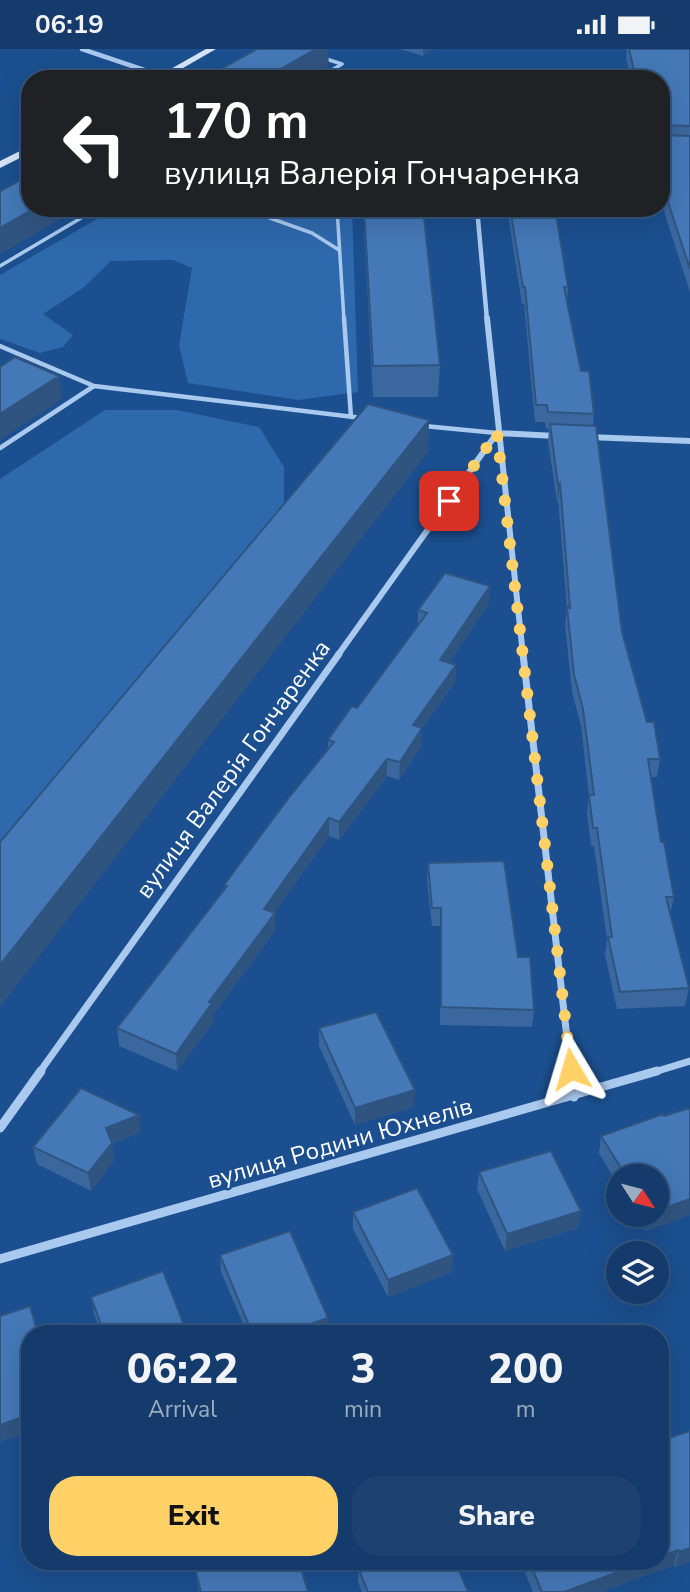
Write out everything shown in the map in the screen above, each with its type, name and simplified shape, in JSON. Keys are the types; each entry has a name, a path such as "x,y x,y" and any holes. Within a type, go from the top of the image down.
{"street":[{"path":"82,49 140,70"},
{"path":"173,70 212,49"},
{"path":"0,165 21,154"},
{"path":"478,217 497,433 574,1097"},
{"path":"497,433 566,436"},
{"name":"вулиця Валерія Гончаренка","path":"0,1128 497,433"},
{"path":"580,437 690,441"},
{"name":"вулиця Родини Юхнелів","path":"0,1259 574,1097 690,1061"}],"lane":[{"path":"317,56 342,64 332,70"},
{"path":"0,266 83,217"},
{"path":"267,217 312,233 339,250"},
{"path":"337,217 351,417"},
{"path":"0,346 94,386 364,419"},
{"path":"21,366 32,359"},
{"path":"0,448 94,386"},
{"path":"415,425 497,433"}],"shaded area":[{"path":"100,217 352,217 358,392 298,400 188,383 179,345 192,268 173,260 111,261 83,288 43,314 73,335 63,347 40,353 0,339 0,275"},
{"path":"105,410 177,410 259,427 284,467 284,507 0,852 0,479"}],"building":[{"path":"257,49 316,49 279,70 219,70"},
{"path":"629,49 690,49 690,126 670,125 670,70 634,70"},
{"path":"670,135 690,136 690,269 670,208"},
{"path":"21,180 21,216 0,228 0,191"},
{"path":"365,217 424,217 440,365 373,366"},
{"path":"511,217 556,217 568,287 564,287 581,371 589,371 594,414 548,412 547,405 536,405 523,287"},
{"path":"15,357 59,376 0,414 0,367"},
{"path":"368,404 429,420 0,965 0,842"},
{"path":"550,424 596,426 622,632 647,722 654,722 660,759 648,759 661,842 664,842 674,897 666,897 689,988 620,992 608,937 612,937 597,828 593,828 589,795 594,795 583,709 574,674 560,483 558,485"},
{"path":"445,573 490,586 440,660 456,665 413,725 422,728 400,762 387,759 339,822 329,818 264,909 275,913 209,1002 212,1003 176,1054 117,1028 227,886 224,885 290,796 334,742 328,740 352,706 357,708 427,613 418,610"},
{"path":"504,861 518,957 530,957 534,1010 441,1007 441,908 432,908 428,863"},
{"path":"376,1012 415,1090 355,1108 319,1028"},
{"path":"81,1088 139,1115 106,1128 112,1143 88,1173 33,1147"},
{"path":"690,1108 690,1199 669,1206 669,1164 618,1164 601,1136 663,1114 664,1116"},
{"path":"551,1151 581,1211 507,1234 479,1172"},
{"path":"417,1188 453,1255 388,1280 353,1212"},
{"path":"290,1231 328,1318 308,1325 249,1325 220,1255"},
{"path":"163,1271 184,1325 101,1325 91,1297"},
{"path":"30,1306 36,1325 21,1325 21,1417 0,1425 0,1316"},
{"path":"690,1431 690,1548 669,1554 669,1438"},
{"path":"195,1570 302,1570 308,1592 201,1592"},
{"path":"359,1570 459,1570 468,1592 368,1592"},
{"path":"533,1570 624,1570 564,1592 542,1592"}],"route":[{"path":"449,501 497,433 571,1069"}]}
